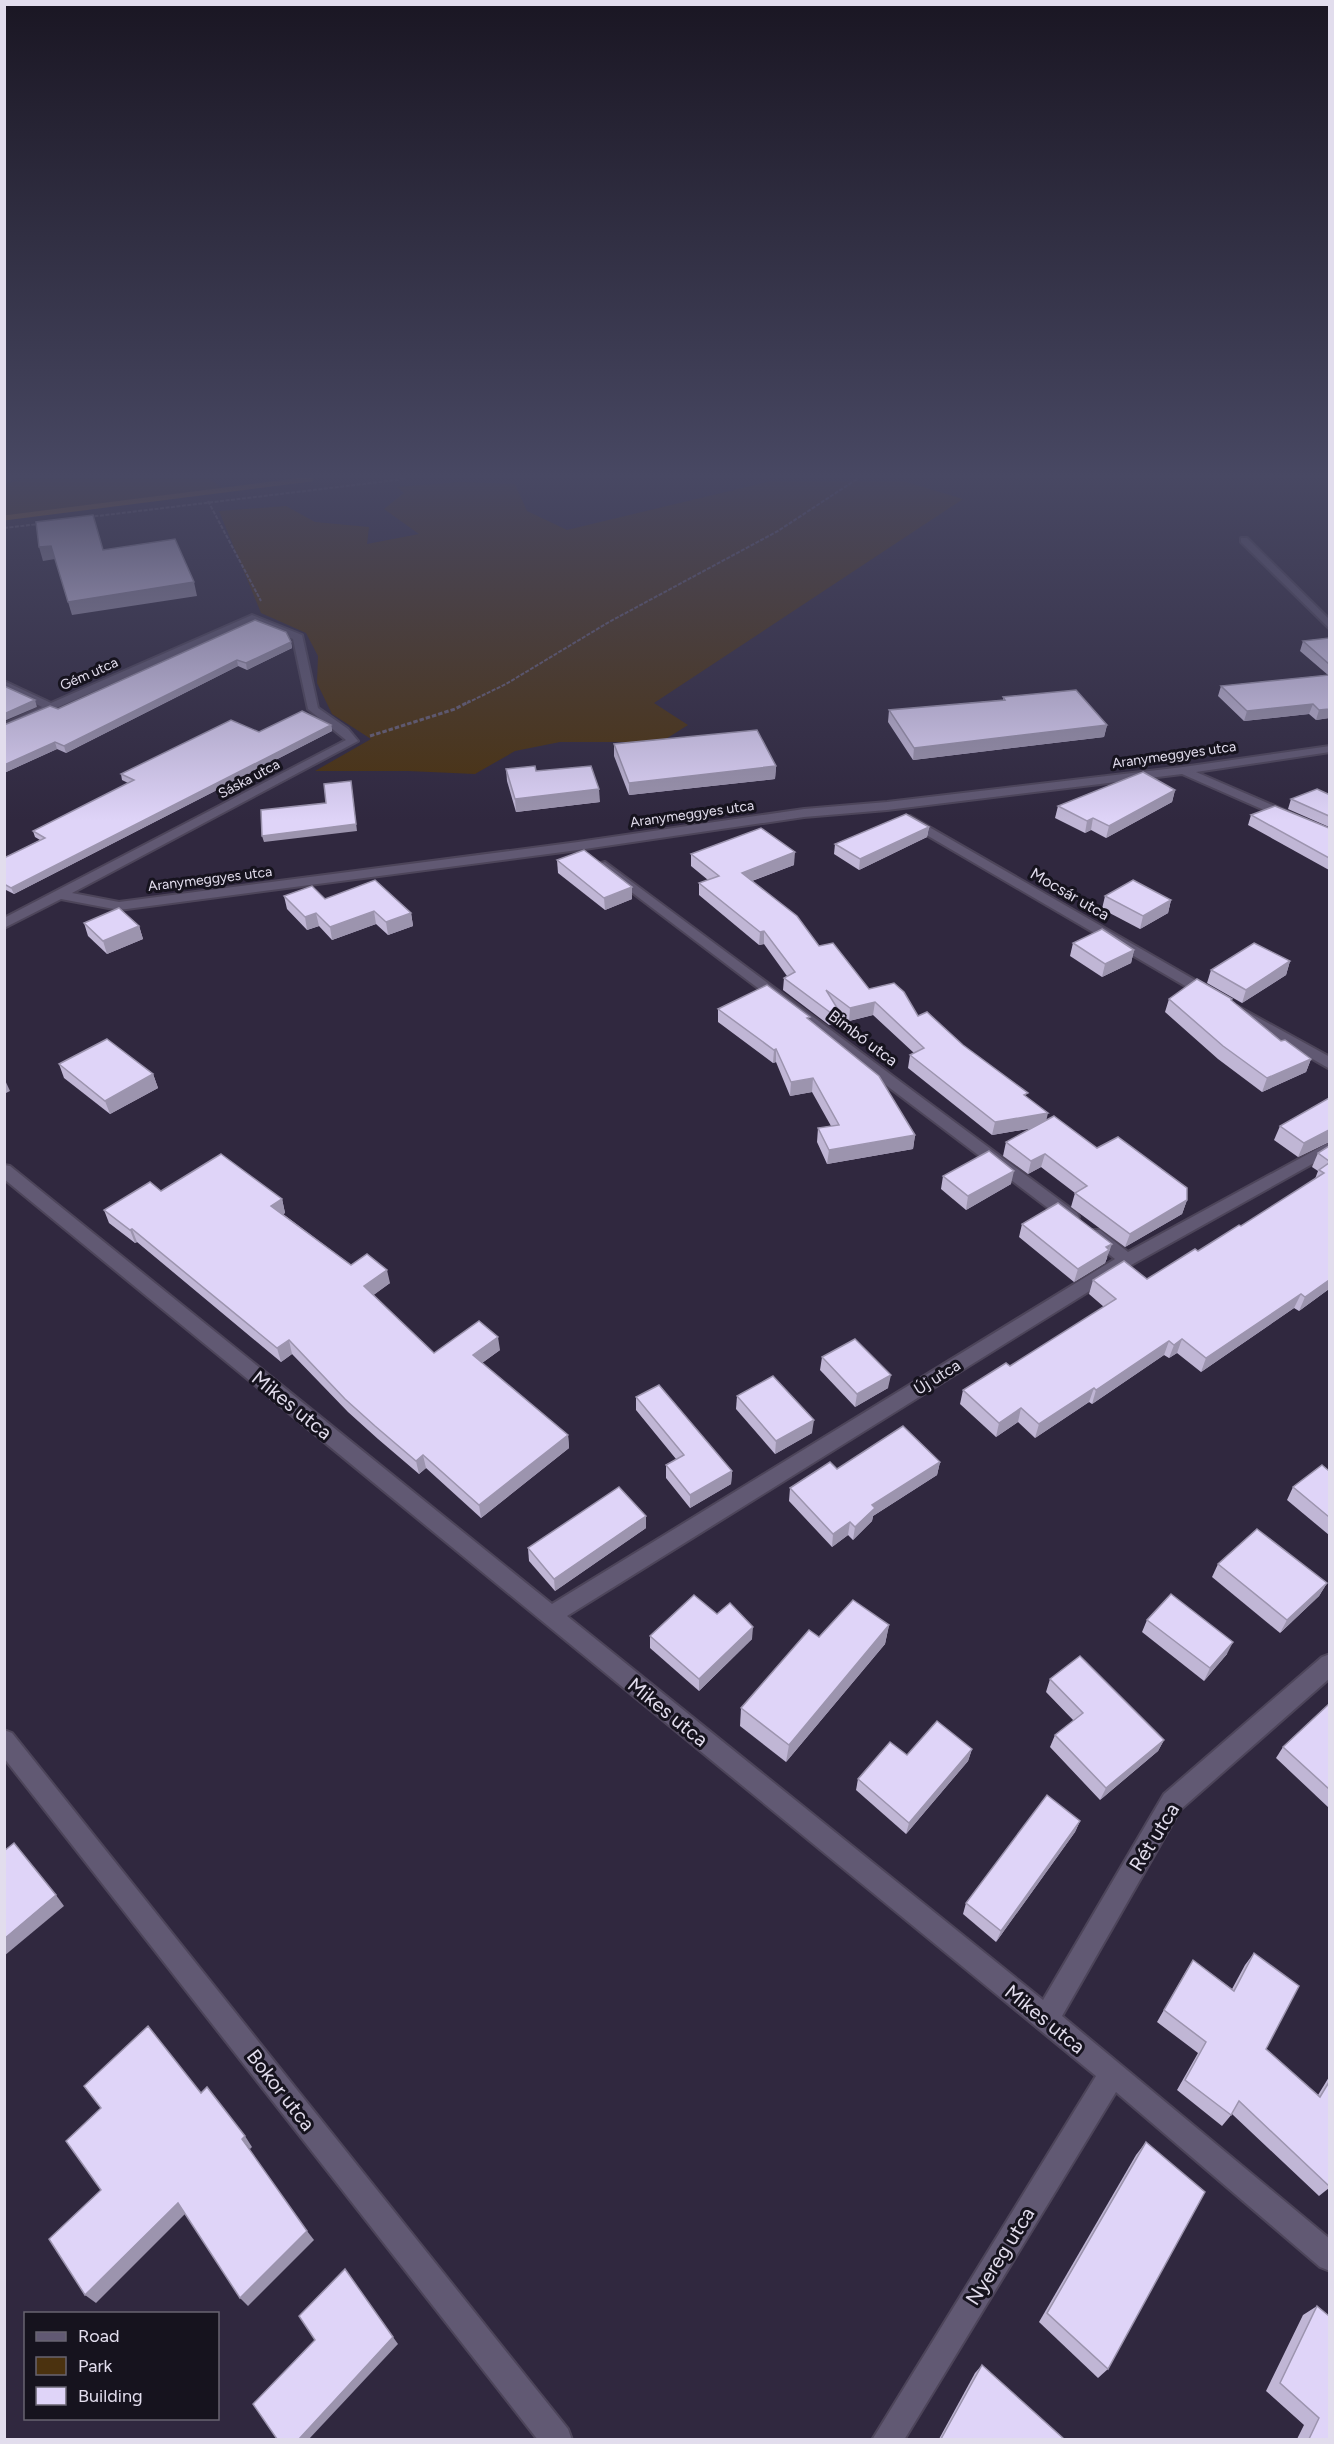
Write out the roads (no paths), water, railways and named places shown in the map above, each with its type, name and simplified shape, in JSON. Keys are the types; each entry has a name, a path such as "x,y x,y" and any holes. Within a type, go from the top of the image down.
{"street":[{"path":"1296,593 1329,626"},
{"name":"Gém utca","path":"4,728 252,618 298,637 313,709 321,717 348,733 352,741"},
{"path":"4,684 51,707"},
{"name":"Sáska utca","path":"4,924 352,741"},
{"name":"Aranymeggyes utca","path":"59,896 119,906 578,846 804,813 887,806 1183,770 1329,748"},
{"path":"1183,770 1329,835"},
{"name":"Mocsár utca","path":"887,806 1329,1064"},
{"name":"Bimbó utca","path":"578,846 1127,1260"},
{"name":"Új utca","path":"550,1616 1127,1260 1329,1147"},
{"name":"Mikes utca","path":"4,1170 1113,2073 1329,2257"},
{"name":"Rét utca","path":"1046,2020 1172,1802 1329,1664"},
{"name":"Bokor utca","path":"4,1740 557,2439"},
{"name":"Nyereg utca","path":"887,2439 1113,2073"}]}
